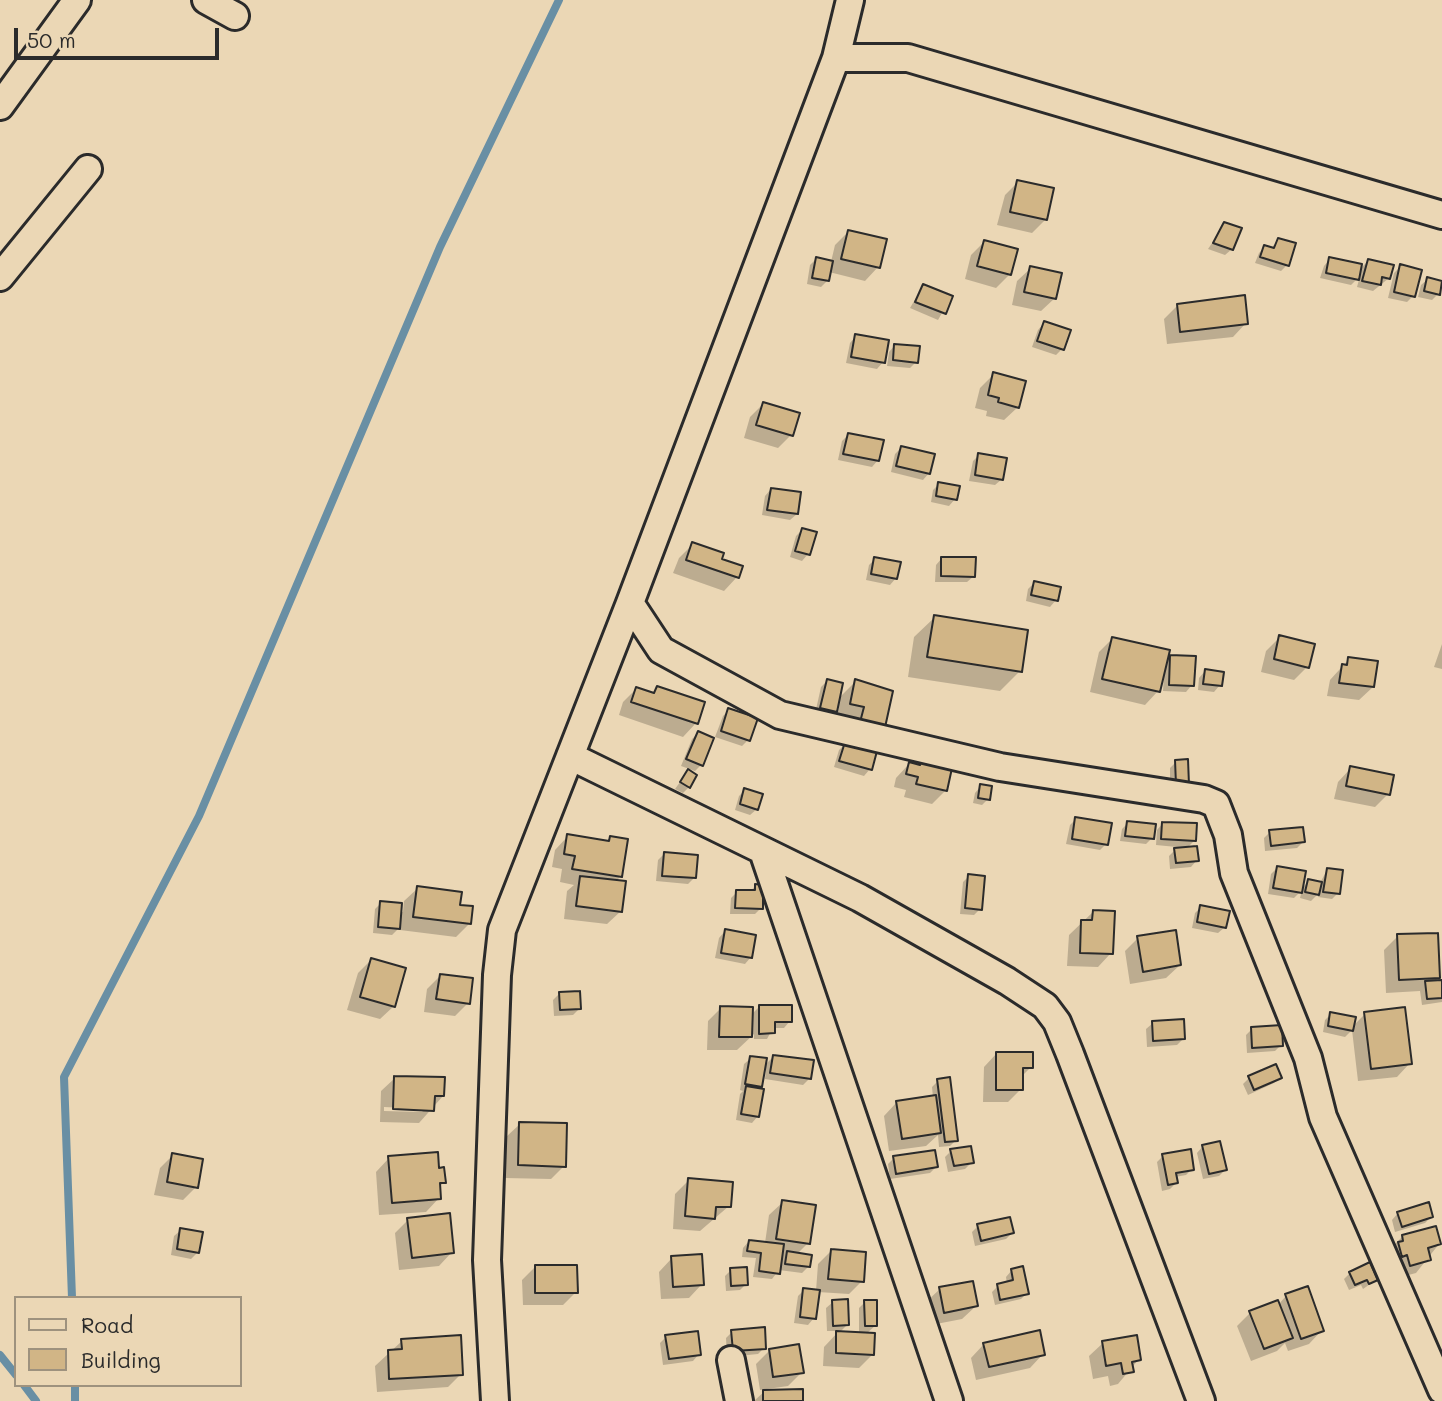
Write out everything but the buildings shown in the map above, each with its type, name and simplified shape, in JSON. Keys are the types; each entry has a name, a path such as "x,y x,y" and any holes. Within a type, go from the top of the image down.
{"street":[{"path":"0,106 77,0"},
{"path":"206,0 235,16"},
{"path":"495,1401 487,1260 498,964 502,930 630,603 836,58 850,0"},
{"path":"836,58 908,58 1442,215"},
{"path":"0,277 88,169"},
{"path":"630,603 661,650 779,715 1000,767 1192,797 1216,804 1222,813 1242,895 1308,1058 1323,1117 1442,1390"},
{"path":"569,757 860,898 1007,981 1045,1006 1057,1022 1201,1401"},
{"path":"762,851 949,1401"},
{"path":"731,1360 739,1401"}],"waterway":[{"path":"72,1296 64,1077 199,816 440,247 559,0"},
{"path":"0,1355 14,1372"},
{"path":"26,1387 36,1401"},
{"path":"75,1387 75,1401"}]}
